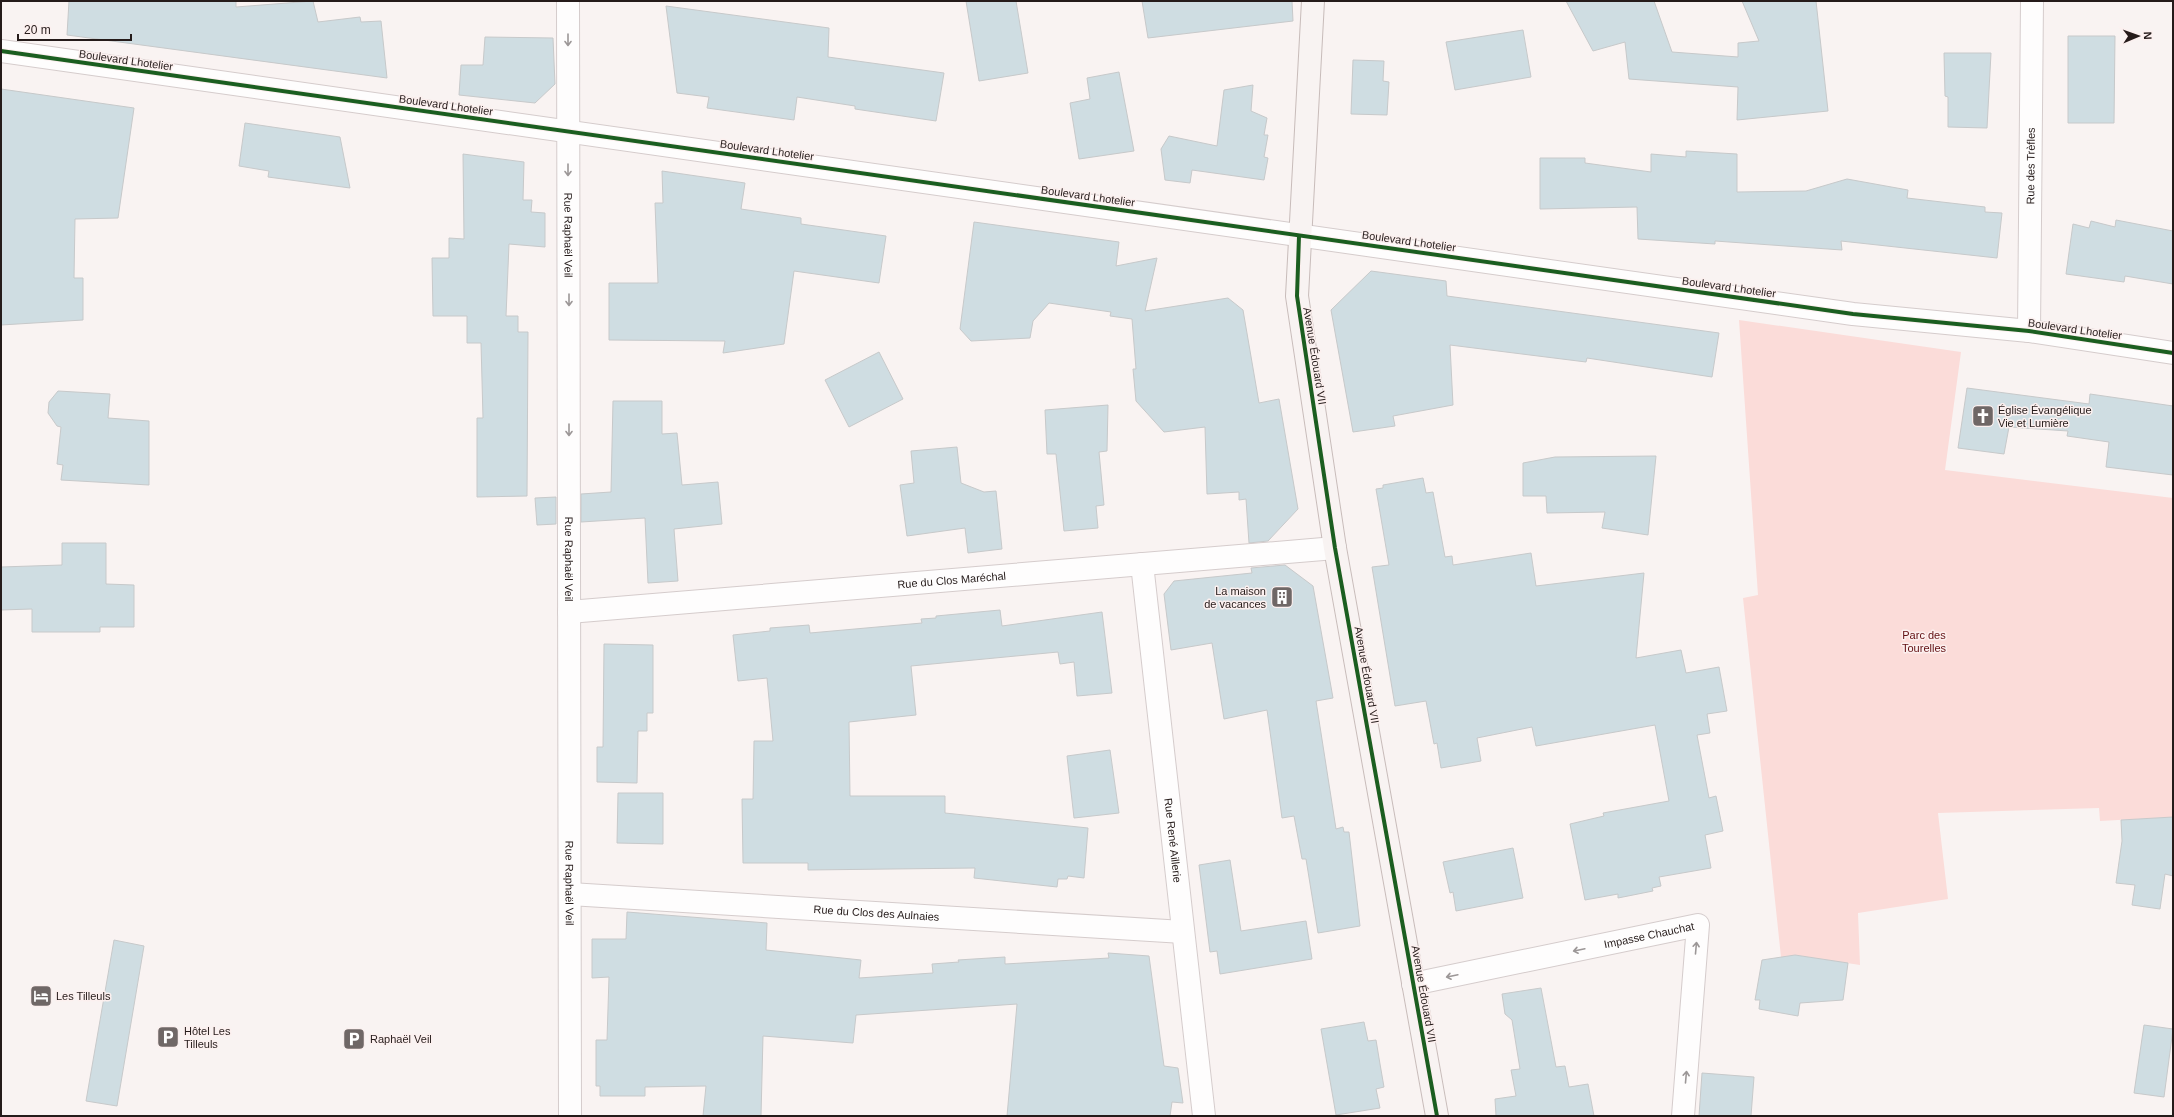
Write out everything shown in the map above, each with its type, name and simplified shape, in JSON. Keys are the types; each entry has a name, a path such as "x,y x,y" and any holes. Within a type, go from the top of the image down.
{"main road":[{"name":"Avenue Édouard VII","path":"1313,1 1304,184 1299,236 1297,296 1335,548 1437,1116"}],"street":[{"name":"Rue Raphaël Veil","path":"568,1 570,1116"},
{"name":"Rue des Trèfles","path":"2029,331 2032,1"},
{"name":"Boulevard Lhotelier","path":"1,51 1853,314 2029,331 2173,353"},
{"name":"Rue du Clos Maréchal","path":"569,612 1335,548"},
{"name":"Rue René Aillerie","path":"1142,564 1204,1116"},
{"name":"Rue du Clos des Aulnaies","path":"570,894 1183,932"},
{"name":"Impasse Chauchat","path":"1413,984 1698,925 1683,1116"}],"green space":[{"name":"Parc des Tourelles","path":"1739,320 1961,352 1945,470 2173,498 2172,817 2100,821 2099,808 1938,813 1948,899 1858,913 1860,965 1795,955 1781,957 1743,598 1758,595"}],"building":[{"path":"69,1 236,1 236,7 313,1 318,22 360,17 361,22 381,21 387,78 67,35"},
{"path":"966,1 1016,1 1028,73 979,81"},
{"path":"1142,1 1292,1 1293,21 1148,38"},
{"path":"1566,1 1654,1 1672,52 1738,57 1738,43 1759,41 1742,1 1816,1 1828,111 1737,120 1738,87 1629,79 1625,42 1593,51"},
{"path":"666,6 829,28 828,57 944,73 936,121 855,109 855,106 797,97 794,120 707,108 709,97 677,93"},
{"path":"1523,30 1531,77 1455,90 1446,42"},
{"path":"2068,36 2115,36 2114,123 2068,123"},
{"path":"485,37 553,38 555,84 535,103 459,95 461,65 483,65"},
{"path":"1944,53 1991,53 1987,128 1948,127 1948,97 1945,96"},
{"path":"1353,60 1384,61 1383,81 1389,82 1387,115 1351,114"},
{"path":"1119,72 1134,151 1079,159 1070,103 1090,99 1087,78"},
{"path":"1253,85 1251,111 1267,118 1264,135 1268,135 1264,157 1268,158 1264,180 1192,170 1190,183 1165,180 1161,149 1169,136 1217,146 1224,90"},
{"path":"1,89 134,108 118,218 75,219 74,278 83,278 83,320 1,325"},
{"path":"245,123 340,137 350,188 268,177 269,171 239,166"},
{"path":"1686,151 1737,154 1737,192 1806,191 1847,179 1908,190 1907,198 1985,207 1985,212 2002,213 1997,258 1841,241 1842,250 1715,241 1715,244 1638,239 1637,207 1540,209 1540,158 1585,158 1585,163 1651,172 1651,154 1686,157"},
{"path":"463,154 524,162 523,200 532,200 531,212 545,213 545,247 509,244 506,316 518,316 518,332 528,332 527,496 477,497 477,418 483,418 481,343 467,343 467,316 433,316 432,258 449,258 449,238 464,239"},
{"path":"662,171 745,183 741,209 801,218 801,224 886,236 879,283 794,271 784,344 723,353 725,341 609,340 609,283 658,283 655,203 663,203"},
{"path":"2116,220 2173,231 2173,284 2125,276 2124,282 2066,274 2073,224 2089,228 2091,221 2115,227"},
{"path":"974,222 1119,242 1116,266 1157,258 1145,311 1228,298 1243,310 1259,403 1279,399 1298,509 1268,541 1249,543 1246,499 1239,500 1239,492 1207,494 1205,427 1164,432 1136,401 1133,369 1136,369 1132,319 1110,316 1111,312 1049,303 1033,321 1030,338 971,341 960,329"},
{"path":"1371,271 1446,281 1447,296 1719,333 1712,377 1587,358 1586,362 1450,345 1453,405 1393,416 1395,426 1353,432 1331,310"},
{"path":"879,352 903,399 849,427 825,380"},
{"path":"1967,388 2089,404 2090,394 2173,406 2173,475 2106,467 2109,442 2067,436 2068,431 2009,427 2004,454 1958,448"},
{"path":"58,391 110,394 108,418 149,421 149,485 61,480 63,465 57,464 61,427 57,426 48,413 49,402"},
{"path":"613,401 662,401 662,434 677,433 682,485 718,482 722,524 674,529 678,581 648,583 645,518 581,522 581,494 611,492"},
{"path":"1108,405 1107,451 1099,452 1104,505 1096,506 1098,528 1064,531 1056,454 1047,454 1045,410"},
{"path":"957,447 961,483 984,492 996,491 1002,549 968,553 965,528 907,536 900,485 914,483 911,451"},
{"path":"1656,456 1648,535 1602,528 1605,512 1547,513 1546,496 1523,496 1523,463 1555,457"},
{"path":"1423,478 1426,493 1433,492 1445,557 1452,556 1453,565 1531,553 1536,586 1644,573 1636,658 1681,650 1686,673 1719,667 1727,711 1707,714 1710,733 1697,735 1709,798 1716,796 1723,831 1705,835 1711,868 1659,877 1661,886 1652,888 1653,891 1618,898 1618,894 1585,900 1570,824 1604,816 1603,813 1669,801 1655,725 1536,746 1532,727 1477,738 1481,761 1441,768 1437,743 1434,744 1426,701 1395,706 1372,567 1389,565 1376,489 1383,488 1383,485"},
{"path":"556,497 556,524 537,525 535,498"},
{"path":"62,543 106,543 106,584 134,585 134,627 100,627 100,632 32,632 32,609 1,610 1,567 62,565"},
{"path":"1285,565 1313,586 1333,698 1316,701 1336,829 1343,827 1344,832 1349,832 1360,926 1318,933 1306,859 1302,859 1294,816 1282,818 1267,710 1224,719 1212,643 1171,650 1164,594 1174,581 1252,573 1251,568"},
{"path":"1000,610 1002,626 1102,612 1112,693 1077,696 1074,662 1060,664 1058,652 911,666 916,715 849,722 850,796 945,796 945,813 1088,828 1084,878 1068,876 1067,879 1058,879 1057,887 974,878 975,868 808,870 808,863 743,863 742,799 753,799 754,741 773,741 767,678 738,681 733,635 770,631 770,628 809,625 810,633 922,623 921,619 936,618 936,616"},
{"path":"604,644 653,645 653,713 647,713 647,731 638,731 637,783 597,782 597,747 603,747"},
{"path":"1110,750 1119,813 1074,818 1067,756"},
{"path":"618,793 663,793 663,844 617,843"},
{"path":"2173,817 2173,876 2165,874 2160,909 2132,905 2135,885 2116,883 2122,841 2121,820"},
{"path":"1513,848 1523,898 1456,911 1453,892 1450,893 1443,862"},
{"path":"1230,860 1241,931 1306,921 1312,959 1220,974 1217,951 1210,952 1199,865"},
{"path":"627,912 767,923 766,950 861,960 859,978 933,973 932,964 959,962 958,960 1005,957 1005,964 1109,958 1108,953 1149,956 1164,1066 1178,1068 1183,1103 1172,1102 1170,1116 1007,1116 1017,1004 856,1015 853,1043 763,1036 761,1116 703,1116 706,1086 645,1087 645,1096 600,1096 600,1086 596,1086 596,1040 607,1040 609,977 592,978 592,939 626,939"},
{"path":"114,940 144,946 117,1106 86,1101"},
{"path":"1795,955 1848,963 1843,1000 1800,1003 1798,1016 1759,1009 1760,1000 1755,1000 1762,960"},
{"path":"1541,988 1556,1067 1565,1066 1569,1087 1588,1084 1594,1116 1496,1116 1495,1099 1516,1096 1511,1070 1520,1069 1512,1020 1505,1014 1502,994"},
{"path":"1364,1022 1368,1041 1376,1040 1384,1087 1376,1089 1380,1108 1336,1115 1321,1029"},
{"path":"2144,1025 2173,1029 2164,1097 2134,1093"},
{"path":"1702,1073 1754,1077 1751,1116 1699,1116"}],"cycle path":[{"path":"1,51 1853,314 2029,331 2173,353"},
{"path":"1299,236 1297,296 1335,548 1437,1116"}],"place":[{"name":"Église Évangélique Vie et Lumière","path":"1983,416"},
{"name":"La maison de vacances","path":"1282,597"},
{"name":"Les Tilleuls","path":"41,996"},
{"name":"Hôtel Les Tilleuls","path":"168,1037"},
{"name":"Raphaël Veil","path":"354,1039"}]}
